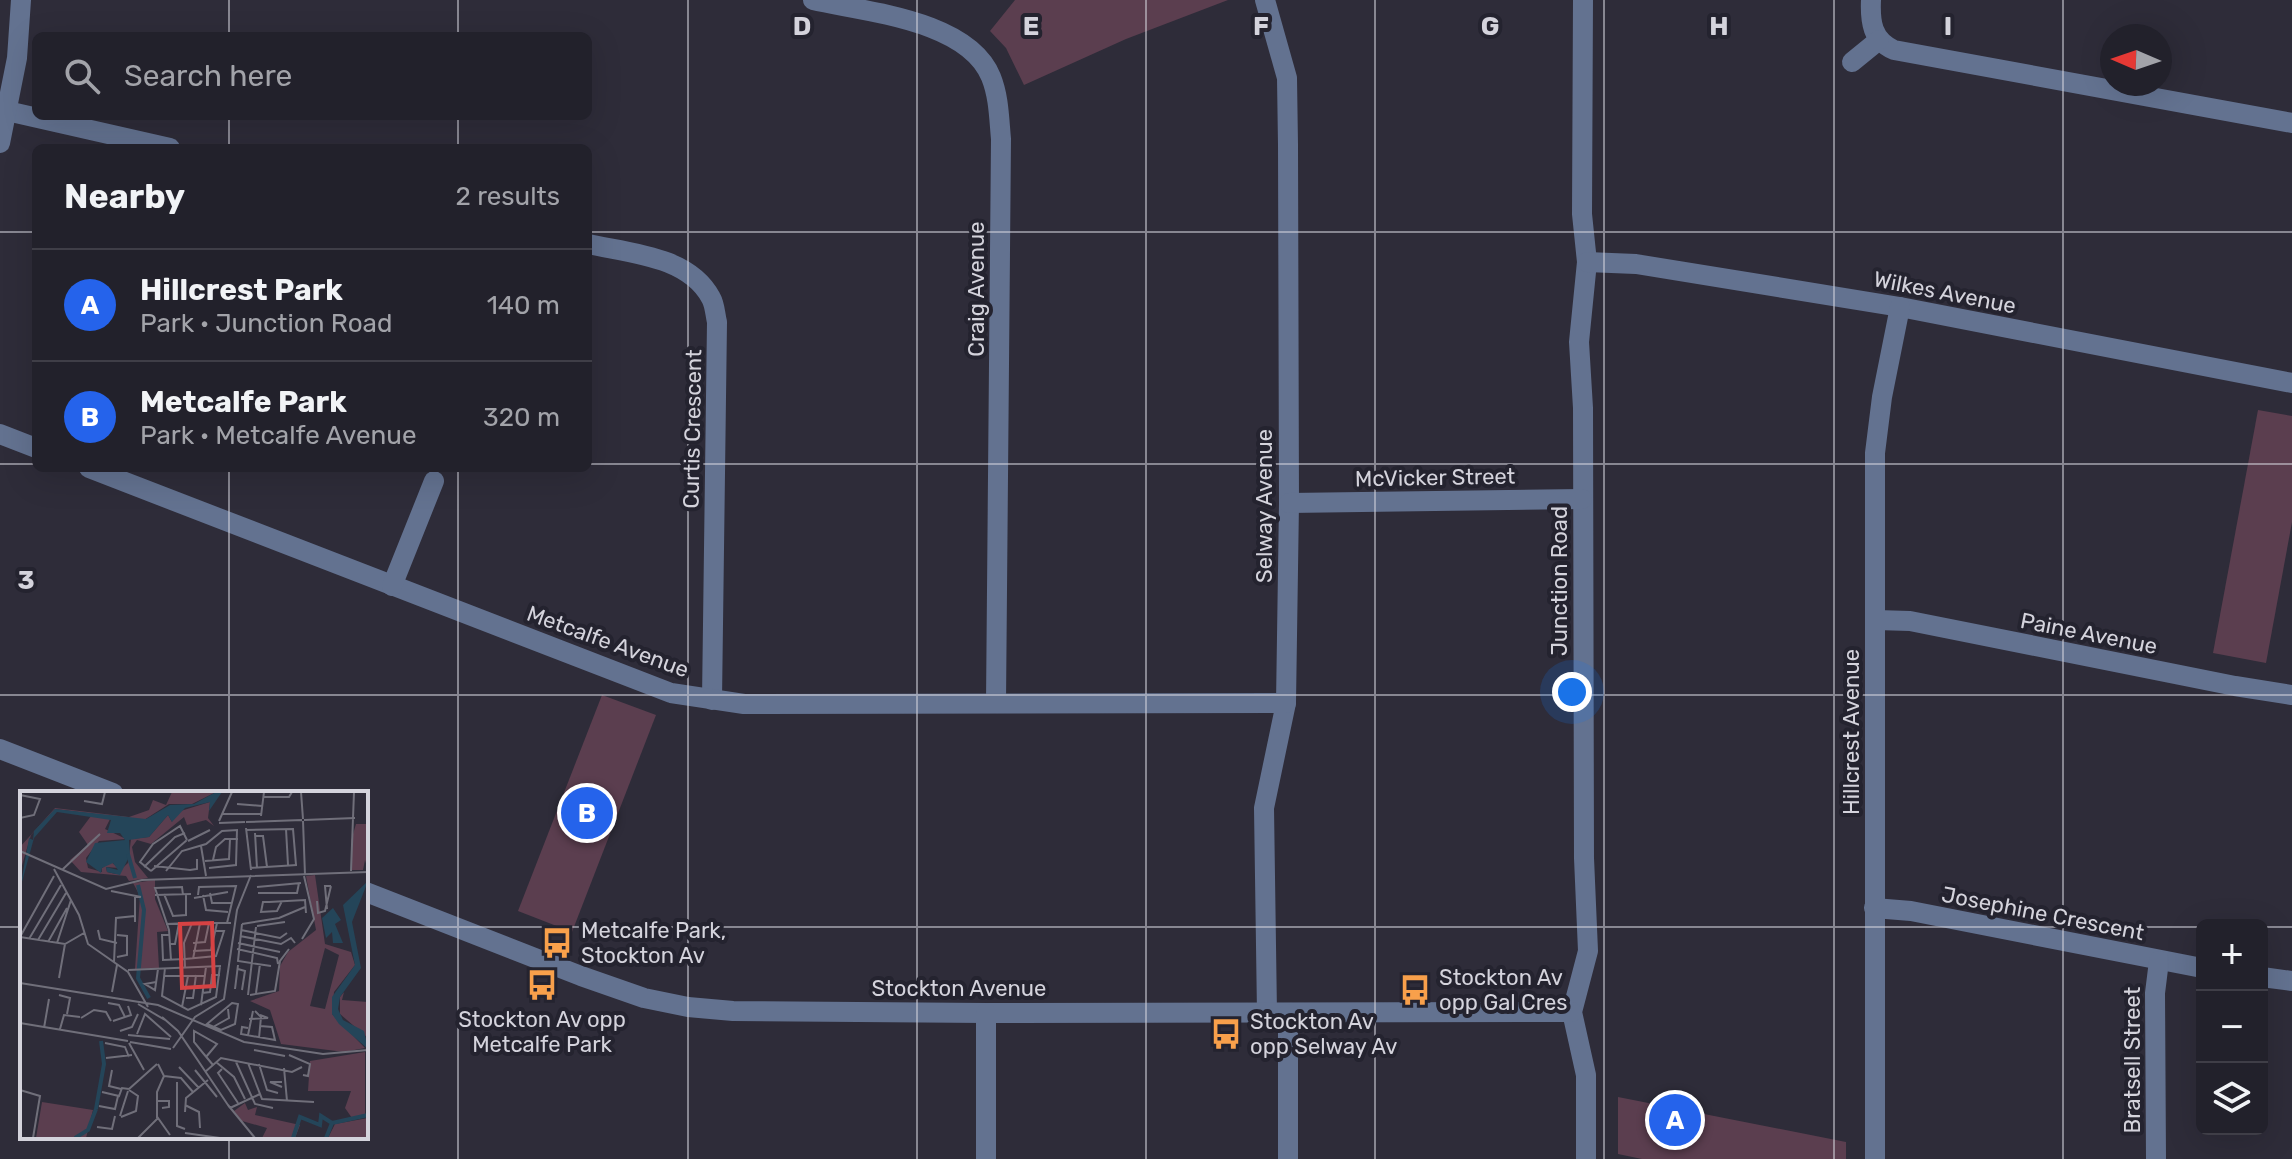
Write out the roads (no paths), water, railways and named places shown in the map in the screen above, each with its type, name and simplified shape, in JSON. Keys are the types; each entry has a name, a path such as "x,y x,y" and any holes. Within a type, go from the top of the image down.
{"street":[{"path":"0,143 17,58 21,0"},
{"name":"Craig Avenue","path":"813,0 925,25 945,33 978,56 990,74 998,98 1001,139 996,703"},
{"name":"Selway Avenue","path":"1265,0 1287,78 1289,503 1286,703 1264,808 1288,1159"},
{"name":"Junction Road","path":"1583,0 1582,214 1587,262 1579,342 1583,408 1584,842 1588,951 1572,1012 1586,1075 1586,1159"},
{"path":"1871,0 1872,26 1879,40 1886,46 1905,52 2292,123"},
{"path":"1852,62 1879,40"},
{"path":"7,111 32,117"},
{"path":"47,120 152,144"},
{"name":"Curtis Crescent","path":"592,245 682,268 699,281 712,299 717,322 712,700"},
{"name":"Wilkes Avenue","path":"1587,262 1636,264 1900,307 2292,383"},
{"name":"Hillcrest Avenue","path":"1875,1159 1875,453 1882,397 1900,307"},
{"path":"0,434 32,446"},
{"name":"Metcalfe Avenue","path":"99,472 671,693 744,704 1286,703"},
{"path":"392,586 434,481"},
{"name":"McVicker Street","path":"1289,503 1582,499"},
{"name":"Paine Avenue","path":"1876,620 1910,621 2292,695"},
{"path":"0,740 0,750 108,791"},
{"name":"Stockton Avenue","path":"368,893 581,976 644,998 688,1007 733,1011 986,1013 1572,1012"},
{"name":"Josephine Crescent","path":"1874,908 1911,911 2196,967"},
{"name":"Bratsell Street","path":"2156,1159 2155,993 2159,961"},
{"path":"2268,978 2292,981"},
{"path":"986,1013 986,1159"}],"place":[{"name":"Metcalfe Park","path":"587,813"},
{"name":"Metcalfe Park, Stockton Av","path":"557,943"},
{"name":"Stockton Av opp Metcalfe Park","path":"542,985"},
{"name":"Stockton Av opp Gal Cres","path":"1415,990"},
{"name":"Stockton Av opp Selway Av","path":"1226,1034"},
{"name":"Hillcrest Park","path":"1675,1120"}]}
